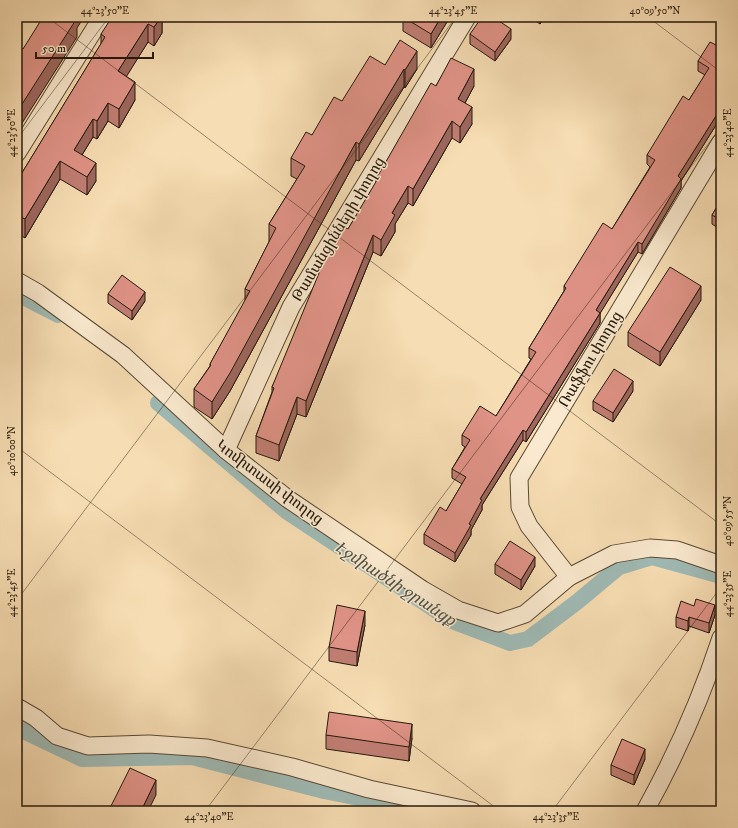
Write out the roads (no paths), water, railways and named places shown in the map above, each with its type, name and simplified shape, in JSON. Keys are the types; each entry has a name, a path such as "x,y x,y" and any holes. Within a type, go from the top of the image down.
{"street":[{"path":"17,153 102,17"},
{"name":"Թամանցինների փողոց","path":"226,450 291,307 467,17"},
{"name":"Ռաֆֆու փողոց","path":"569,577 529,526 520,507 519,478 721,142"},
{"name":"Կոմիտասի փողոց","path":"17,281 38,293 123,355 226,450 288,499 422,590 458,610 498,623 525,614 569,577 614,554 650,548 677,550 721,565"},
{"path":"645,811 666,773 692,717 721,638"},
{"path":"17,707 36,718 57,736 88,746 149,744 206,748 292,767 369,789 472,811"}],"waterway":[{"name":"Էջմիածնի ջրանցք","path":"17,294 58,315"},
{"name":"Էջմիածնի ջրանցք","path":"158,403 286,511 452,621 510,643 528,639 577,602 619,567 652,557 721,576"},
{"path":"17,728 82,759 192,757 324,791 424,811"}]}
